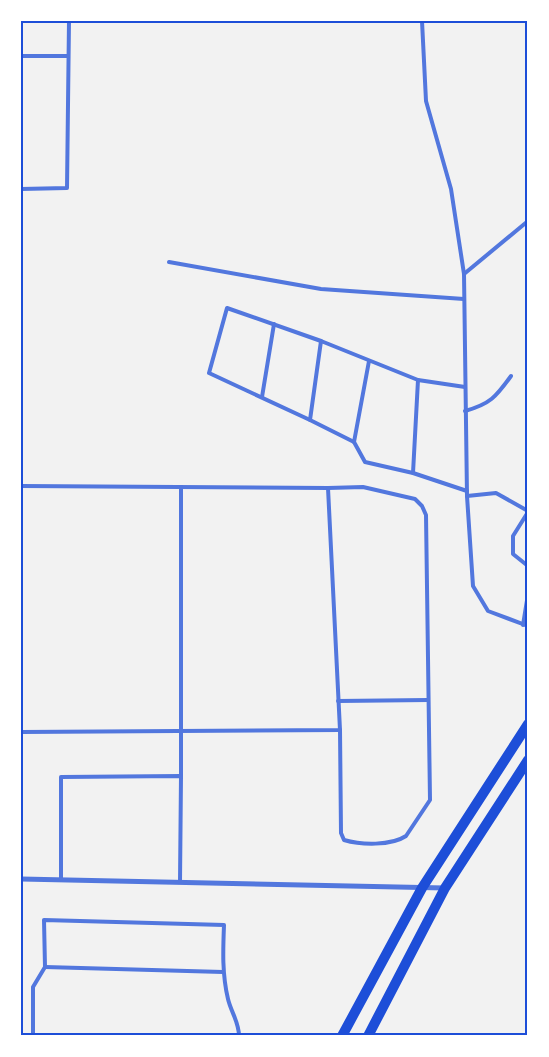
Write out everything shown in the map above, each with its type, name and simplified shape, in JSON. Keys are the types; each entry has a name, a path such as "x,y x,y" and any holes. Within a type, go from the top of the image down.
{"main road":[{"path":"342,1036 422,888 528,724"},
{"path":"368,1036 445,888 528,760"}],"street":[{"path":"21,879 445,888"}],"lane":[{"path":"21,189 67,188 69,21"},
{"path":"422,21 426,101 451,189 464,274 467,496 473,586 488,611 525,625 528,594"},
{"path":"21,56 68,56"},
{"path":"464,274 528,221"},
{"path":"169,262 321,289 464,300"},
{"path":"465,387 418,380 321,341 228,308 209,372 354,442 365,462 412,473 467,491"},
{"path":"262,397 274,324"},
{"path":"310,420 321,341"},
{"path":"354,442 369,361"},
{"path":"465,411 486,405 499,394 511,376"},
{"path":"412,473 418,380"},
{"path":"21,486 363,487 415,499 422,506 426,515 430,800 406,836 401,840 393,842 352,842 344,840 341,833 340,730 328,488"},
{"path":"180,882 181,487"},
{"path":"467,496 496,492 528,512 513,536 512,554 528,566"},
{"path":"338,701 428,700"},
{"path":"21,732 340,730"},
{"path":"61,880 61,777 181,776"},
{"path":"33,1036 33,987 46,966 44,920 224,925 223,972 228,1001 239,1026 239,1036"},
{"path":"46,966 223,972"}]}
